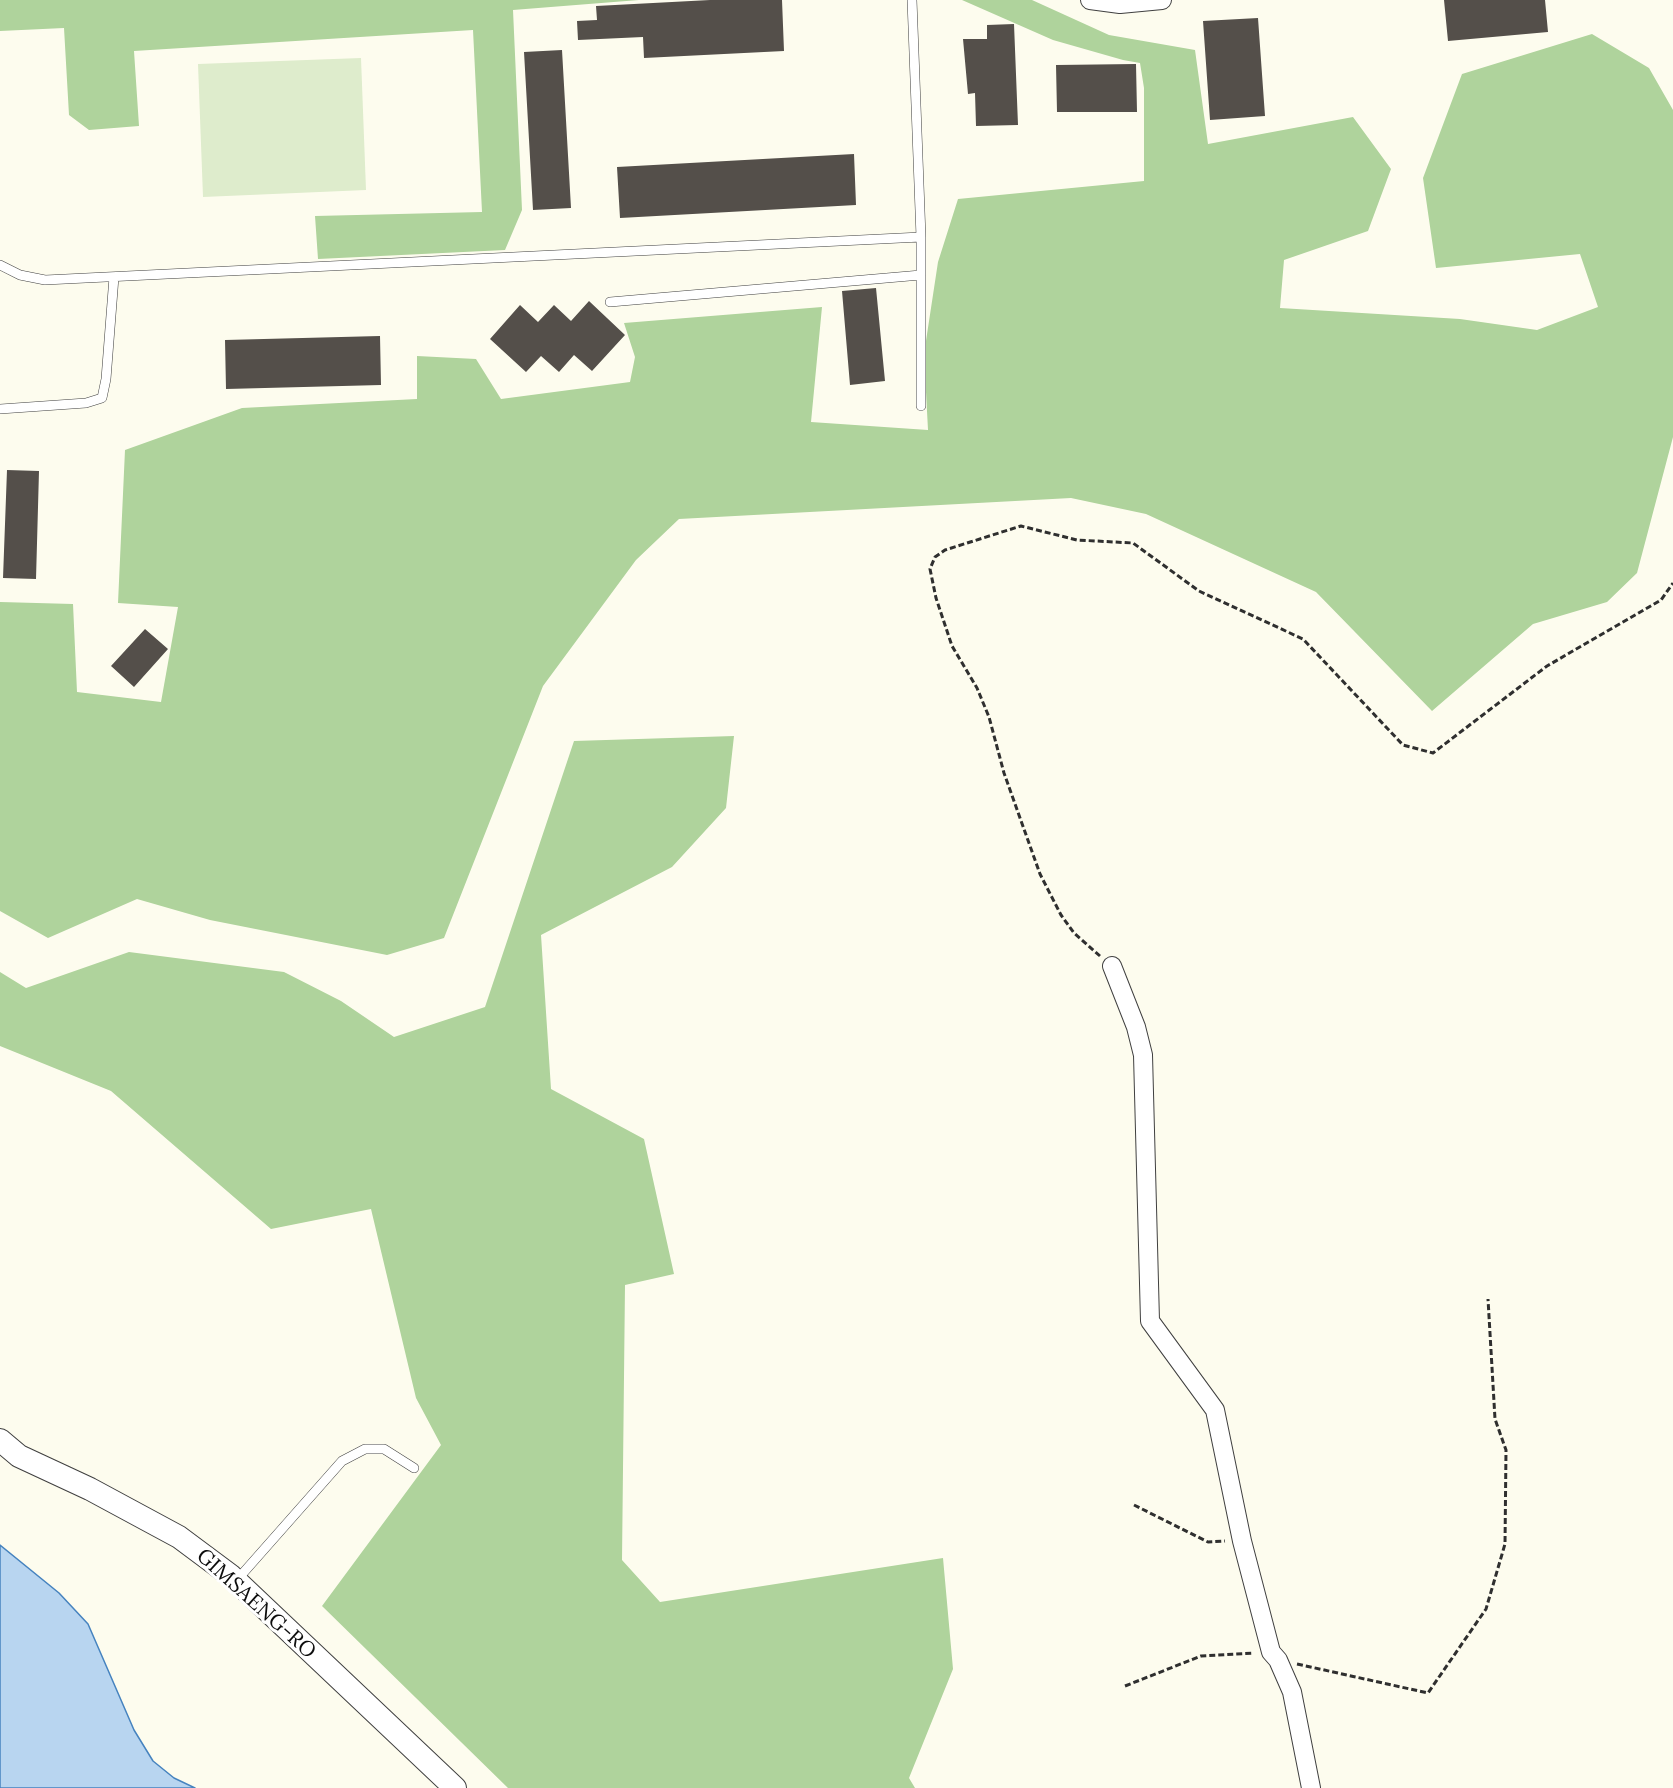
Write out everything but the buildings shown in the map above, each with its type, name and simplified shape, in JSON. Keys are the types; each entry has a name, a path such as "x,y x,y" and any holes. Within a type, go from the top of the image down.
{"street":[{"path":"1090,0 1120,4 1162,0"},
{"path":"1112,966 1136,1027 1143,1055 1150,1321 1215,1410 1242,1540 1274,1656 1292,1692 1311,1788"},
{"name":"GIMSAENG-RO","path":"0,1440 19,1456 90,1489 179,1537 236,1581 455,1788"}],"lane":[{"path":"912,0 921,237 921,406"},
{"path":"0,265 20,275 45,280 921,237"},
{"path":"610,302 921,275"},
{"path":"0,410 86,403 102,398 106,379 114,277"},
{"path":"236,1581 342,1461 365,1449 384,1449 414,1468"}],"path":[{"path":"1112,966 1074,933 1061,915 1040,874 1004,773 989,717 977,688 952,646 936,598 930,569 935,557 945,550 1021,526 1077,540 1133,543 1199,591 1302,639 1403,745 1432,753 1548,666 1661,600 1673,583"},
{"path":"1125,1686 1201,1656 1274,1656 1428,1693 1486,1609 1505,1544 1506,1450 1495,1419 1488,1299"},
{"path":"1134,1505 1208,1542 1242,1540"}],"green space":[{"path":"0,0 639,0 513,10 522,210 505,250 318,259 315,216 482,212 473,30 134,51 139,126 89,130 69,115 64,28 0,31"},
{"path":"962,0 1032,0 1109,35 1195,50 1208,144 1353,117 1391,169 1368,231 1284,260 1280,308 1460,319 1537,330 1598,307 1580,254 1436,268 1423,178 1462,74 1592,34 1649,68 1673,110 1673,437 1637,573 1607,602 1533,624 1432,711 1316,592 1146,514 1071,498 679,519 636,560 543,686 444,938 387,955 210,920 137,899 48,938 0,911 0,602 73,604 77,692 161,702 178,607 118,603 125,450 242,408 417,399 417,356 476,359 501,399 630,382 635,357 624,323 822,307 811,422 928,430 924,354 938,262 958,199 1144,181 1144,88 1140,63 1053,40"},
{"path":"361,58 366,190 203,197 198,64"},
{"path":"734,736 726,808 672,867 541,935 551,1089 644,1139 674,1274 625,1285 622,1560 660,1602 943,1558 953,1669 909,1778 915,1788 508,1788 322,1606 441,1445 416,1398 371,1209 271,1229 111,1091 0,1046 0,972 26,988 129,952 284,972 341,1001 394,1037 485,1007 574,741"}],"water":[{"path":"0,1545 59,1593 88,1624 134,1730 153,1761 174,1778 195,1788 0,1788"}]}
